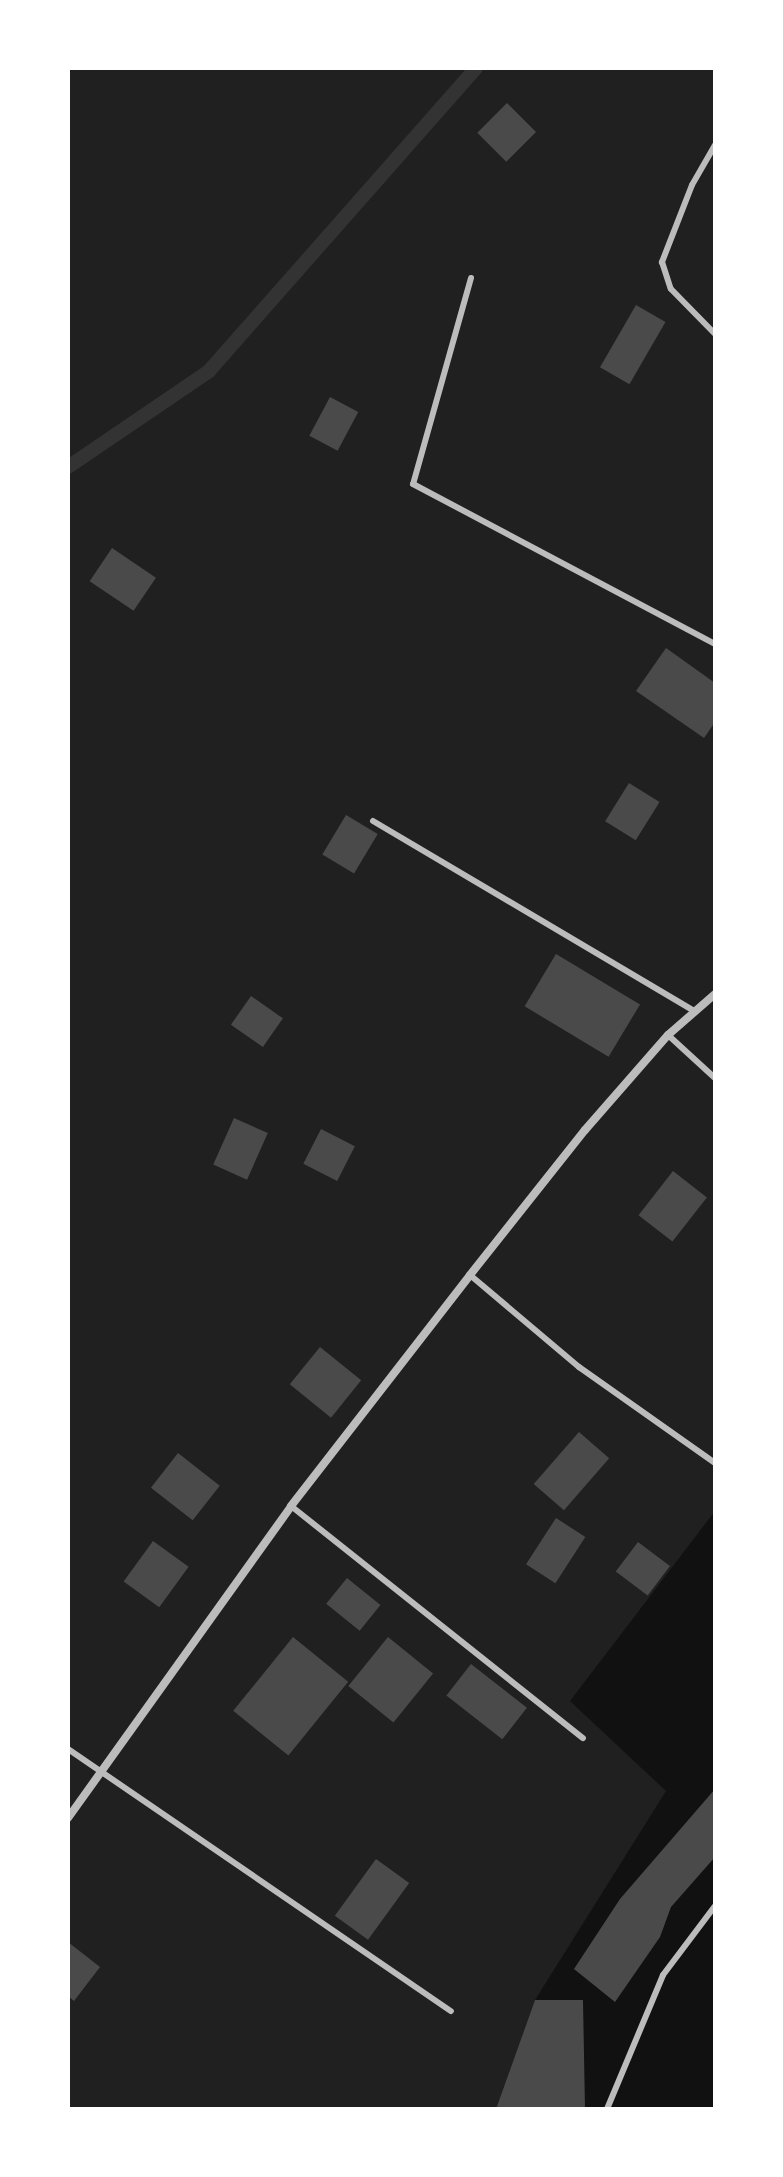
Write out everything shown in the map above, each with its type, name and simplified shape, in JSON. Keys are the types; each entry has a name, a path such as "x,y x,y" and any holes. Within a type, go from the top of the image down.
{"street":[{"path":"68,1818 103,1775 291,1506 470,1275 668,1035 692,1010 715,994"}],"lane":[{"path":"715,145 692,185 662,262 671,289 715,334"},
{"path":"471,278 413,484 714,641"},
{"path":"373,821 692,1010"},
{"path":"668,1035 715,1078"},
{"path":"470,1275 579,1367 715,1463"},
{"path":"291,1506 583,1738"},
{"path":"68,1749 451,2011"},
{"path":"607,2109 663,1975 715,1906"}],"shaded area":[{"path":"68,68 715,68 715,1511 570,1701 666,1791 535,2000 496,2109 68,2109"}],"building":[{"path":"507,103 536,132 506,162 477,133"},
{"path":"636,305 665,322 629,384 600,367"},
{"path":"330,397 358,412 338,451 309,436"},
{"path":"112,548 156,578 134,611 90,581"},
{"path":"666,648 715,683 715,722 704,738 636,691"},
{"path":"629,783 660,802 636,840 605,821"},
{"path":"346,815 378,834 354,873 322,854"},
{"path":"556,954 640,1004 609,1057 525,1006"},
{"path":"251,996 283,1018 263,1047 231,1025"},
{"path":"234,1118 268,1133 247,1180 213,1165"},
{"path":"321,1129 355,1146 337,1181 303,1164"},
{"path":"673,1171 707,1197 672,1242 639,1215"},
{"path":"320,1347 361,1380 331,1418 290,1384"},
{"path":"579,1432 609,1458 564,1510 534,1484"},
{"path":"178,1453 220,1486 193,1520 151,1488"},
{"path":"556,1518 585,1537 555,1583 526,1564"},
{"path":"153,1541 189,1567 159,1607 124,1581"},
{"path":"638,1542 670,1566 648,1596 616,1572"},
{"path":"347,1578 380,1605 360,1631 326,1604"},
{"path":"293,1637 348,1682 288,1756 233,1711"},
{"path":"388,1637 433,1674 393,1722 348,1686"},
{"path":"471,1664 527,1708 502,1739 446,1696"},
{"path":"715,1789 715,1857 671,1907 660,1937 615,2002 574,1969 620,1899"},
{"path":"376,1859 409,1883 368,1940 335,1916"},
{"path":"68,1942 100,1967 74,2001 68,1996"},
{"path":"535,2000 583,2000 585,2109 496,2109"}],"waterway":[{"path":"68,467 209,371 476,68"}]}
